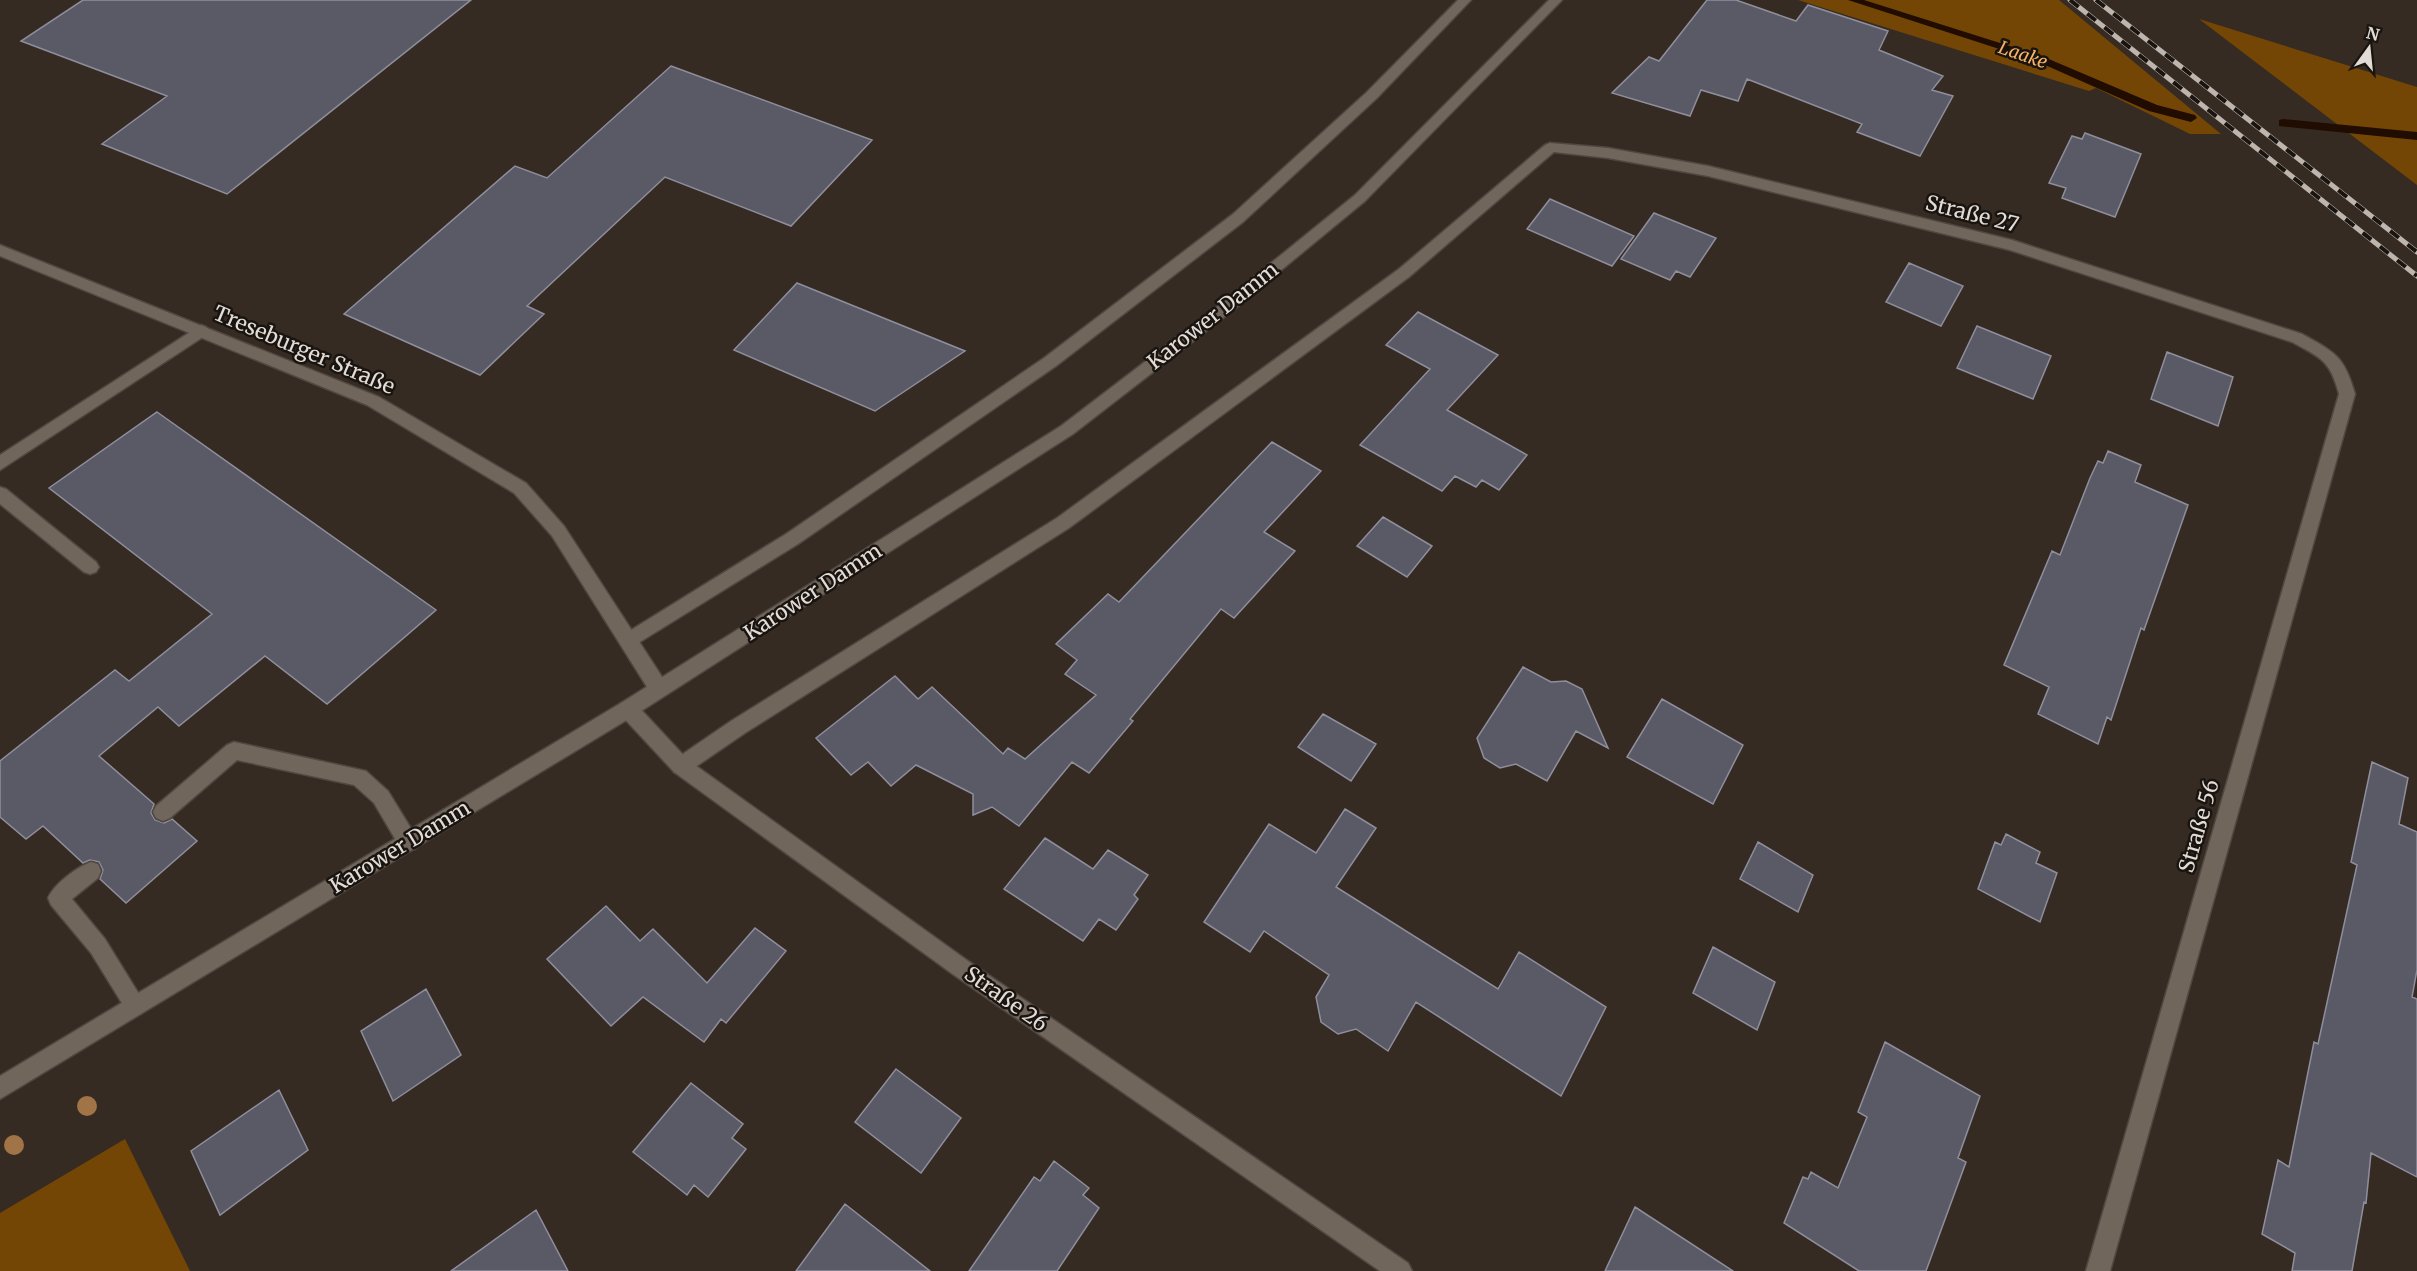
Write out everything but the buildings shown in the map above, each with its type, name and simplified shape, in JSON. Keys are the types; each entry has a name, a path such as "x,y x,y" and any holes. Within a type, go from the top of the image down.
{"street":[{"path":"629,640 792,539 1050,362 1238,218 1372,95 1465,0"},
{"name":"Karower Damm","path":"0,1088 628,709 1067,430 1205,324 1360,198 1556,0"},
{"name":"Straße 27","path":"681,766 747,721 1063,523 1404,273 1550,148 1608,153 1708,171 2012,245 2297,338 2326,354 2340,369 2347,394"},
{"name":"Treseburger Straße","path":"0,250 373,401 520,488 558,531 659,689"},
{"path":"0,464 201,331"},
{"name":"Straße 56","path":"2098,1271 2347,394"},
{"path":"0,494 90,567"},
{"name":"Straße 26","path":"628,709 681,766 961,968 1400,1271"},
{"path":"163,812 234,751 359,777 381,797 408,842"},
{"path":"91,871 58,898 98,946 135,1006"}],"shaded area":[{"path":"1798,0 2059,0 2221,134 2190,134 2096,88 2089,91"},
{"path":"2199,19 2417,87 2417,185"},
{"path":"125,1139 190,1271 0,1271 0,1213"}],"waterway":[{"name":"Laake","path":"1853,0 2040,59 2153,108 2191,118"},
{"name":"Laake","path":"2283,123 2417,136"}],"railway":[{"path":"2070,0 2417,276"},
{"path":"2096,0 2417,252"}]}
